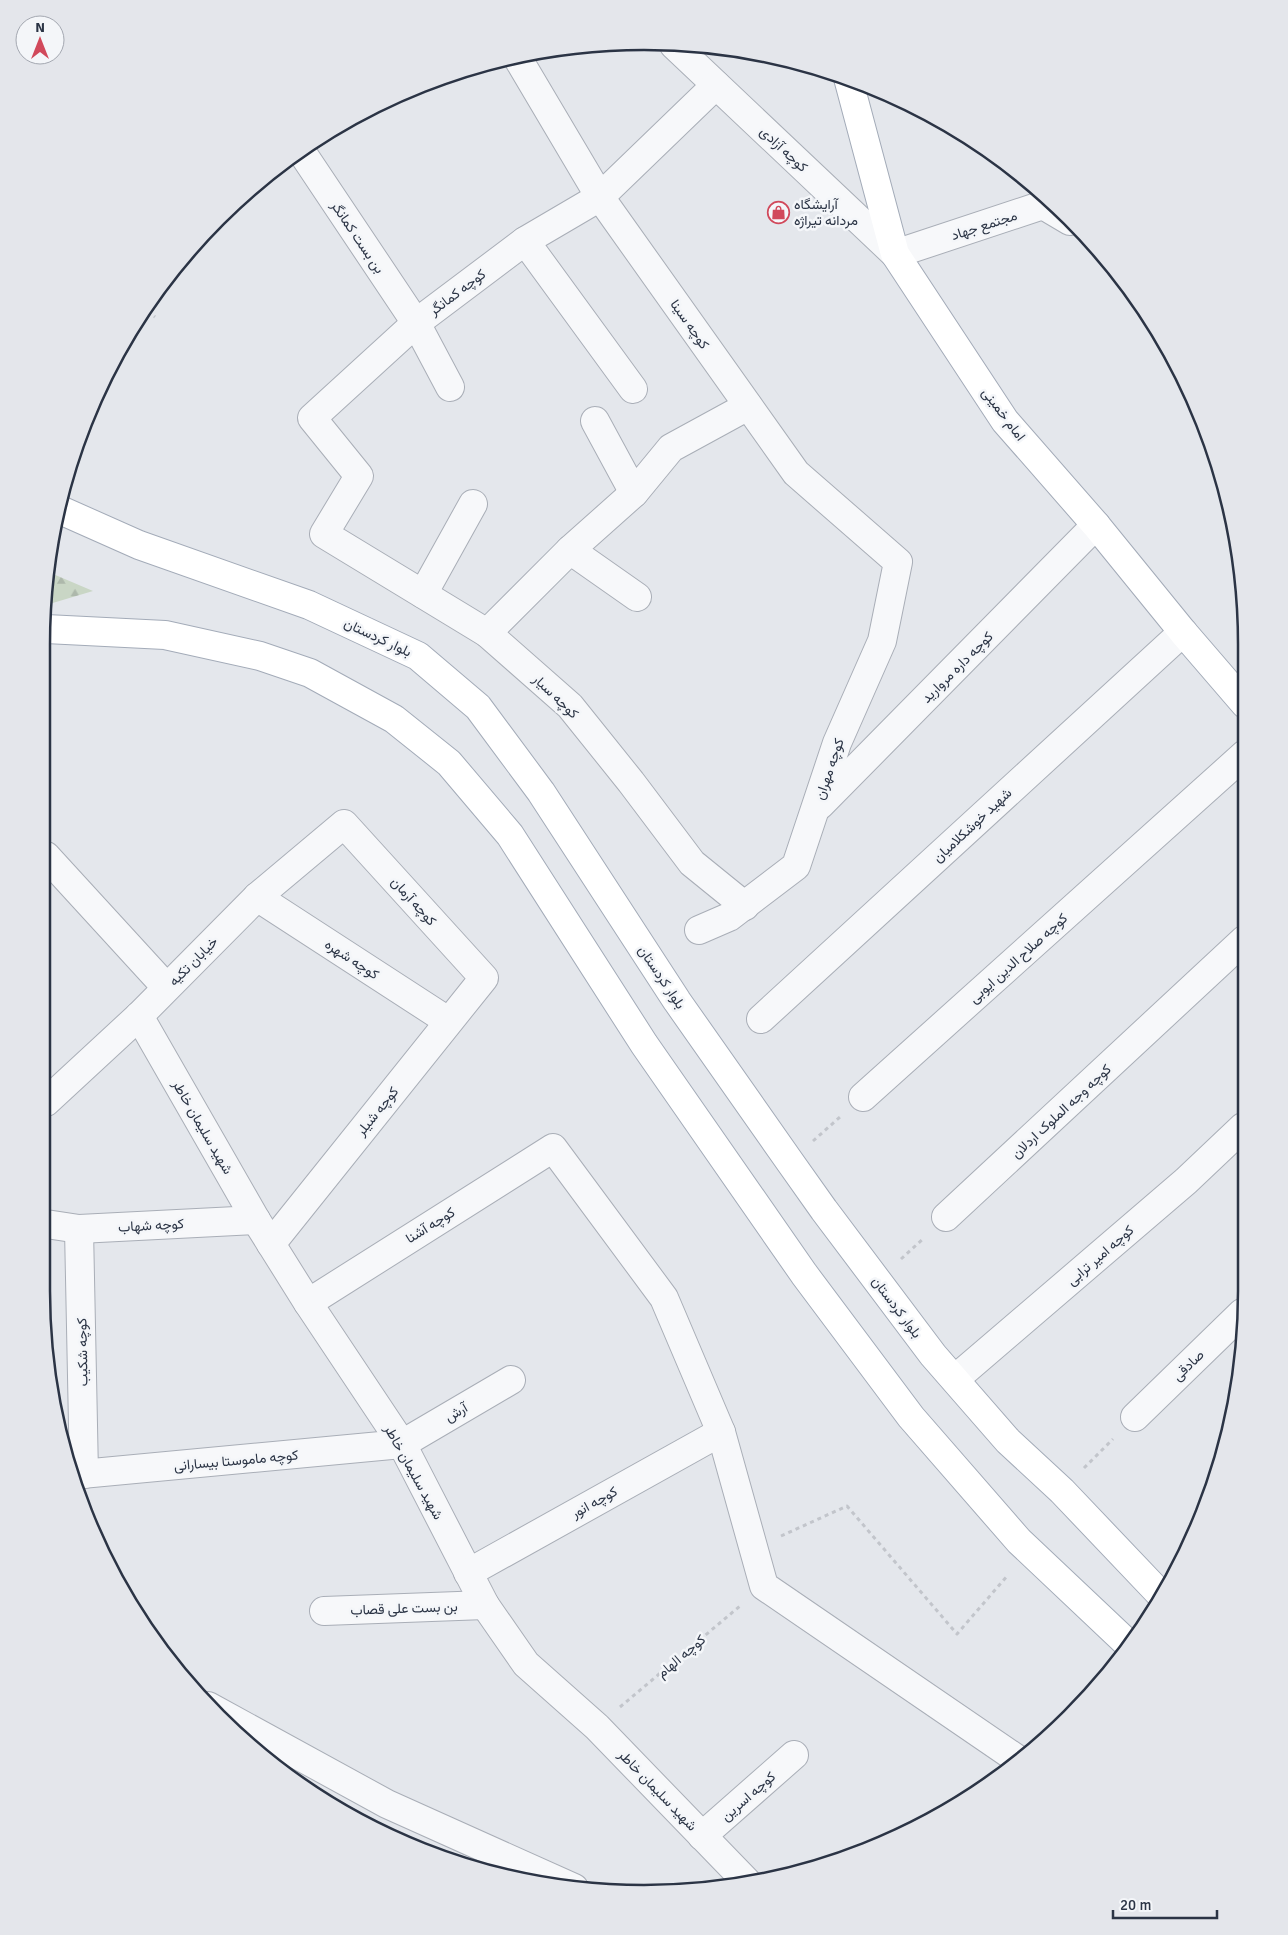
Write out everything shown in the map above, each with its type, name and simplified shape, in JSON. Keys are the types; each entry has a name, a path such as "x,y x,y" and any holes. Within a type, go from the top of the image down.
{"main road":[{"name":"امام خمینی","path":"851,88 895,254 1006,420 1238,696"},
{"name":"بلوار کردستان","path":"65,512 139,545 309,605 418,656 478,707 541,792 677,1001 790,1162 877,1281 934,1355 1008,1441 1062,1491 1157,1590"},
{"path":"50,629 165,635 260,656 310,673 394,719 449,763 510,835 644,1044 804,1274 911,1417 1019,1541 1125,1640"}],"street":[{"name":"کوچه آزادی","path":"680,51 895,254"},
{"name":"کوچه سینا","path":"520,63 600,196 796,473 898,562"},
{"name":"کوچه کمانگر","path":"324,534 359,476 312,418 416,323 525,241 600,196 716,85"},
{"name":"بن بست کمانگر","path":"305,157 416,323 450,387"},
{"name":"مجتمع جهاد","path":"895,254 1041,202"},
{"path":"525,241 633,389"},
{"path":"487,632 570,550 634,493 671,448 748,406"},
{"path":"595,421 634,493"},
{"path":"423,594 474,504"},
{"name":"کوچه داره مروارید","path":"816,809 1096,525"},
{"name":"کوچه سیار","path":"324,534 487,632 570,706 631,782 692,864 745,906"},
{"path":"570,550 637,598"},
{"name":"کوچه مهران","path":"700,930 729,918 796,866 837,743 882,641 898,562"},
{"name":"شهید خوشکلامیان","path":"761,1019 1184,632"},
{"name":"کوچه صلاح الدین ایوبی","path":"863,1097 1238,760"},
{"name":"خیابان تکیه","path":"50,1098 139,1016 257,897 344,824"},
{"name":"کوچه آرمان","path":"344,824 484,978"},
{"path":"50,860 166,987"},
{"name":"کوچه شهره","path":"257,897 448,1022"},
{"name":"کوچه وجه الملوک اردلان","path":"946,1217 1238,946"},
{"name":"کوچه شیلر","path":"271,1244 484,978"},
{"name":"شهید سلیمان خاطر","path":"139,1016 256,1220 308,1303 402,1444 485,1605 526,1664 597,1727 742,1877"},
{"name":"کوچه امیر ترابی","path":"955,1379 1186,1181 1238,1132"},
{"name":"کوچه آشنا","path":"308,1303 553,1148 664,1298 721,1432"},
{"name":"کوچه شهاب","path":"50,1225 79,1229 256,1220"},
{"name":"کوچه شکیب","path":"77,1467 79,1229"},
{"name":"صادقی","path":"1134,1417 1237,1318"},
{"name":"آرش","path":"402,1444 511,1380"},
{"path":"721,1432 764,1586 1013,1756"},
{"name":"کوچه انور","path":"468,1573 721,1432"},
{"name":"کوچه ماموستا بیسارانی","path":"80,1475 402,1444"},
{"name":"بن بست علی قصاب","path":"324,1611 485,1605"},
{"path":"233,1720 387,1804 551,1878"},
{"name":"کوچه اسرین","path":"702,1836 794,1755"}],"path":[{"path":"150,314 155,317"},
{"path":"790,1162 863,1097"},
{"path":"877,1281 946,1217"},
{"path":"1062,1491 1134,1417"},
{"path":"754,1548 847,1506 957,1634 1029,1550"},
{"name":"کوچه الهام","path":"597,1727 764,1586"}],"green space":[{"path":"54,574 93,591 51,603"}],"place":[{"name":"آرایشگاه مردانه تیراژه","path":"778,212"}]}
